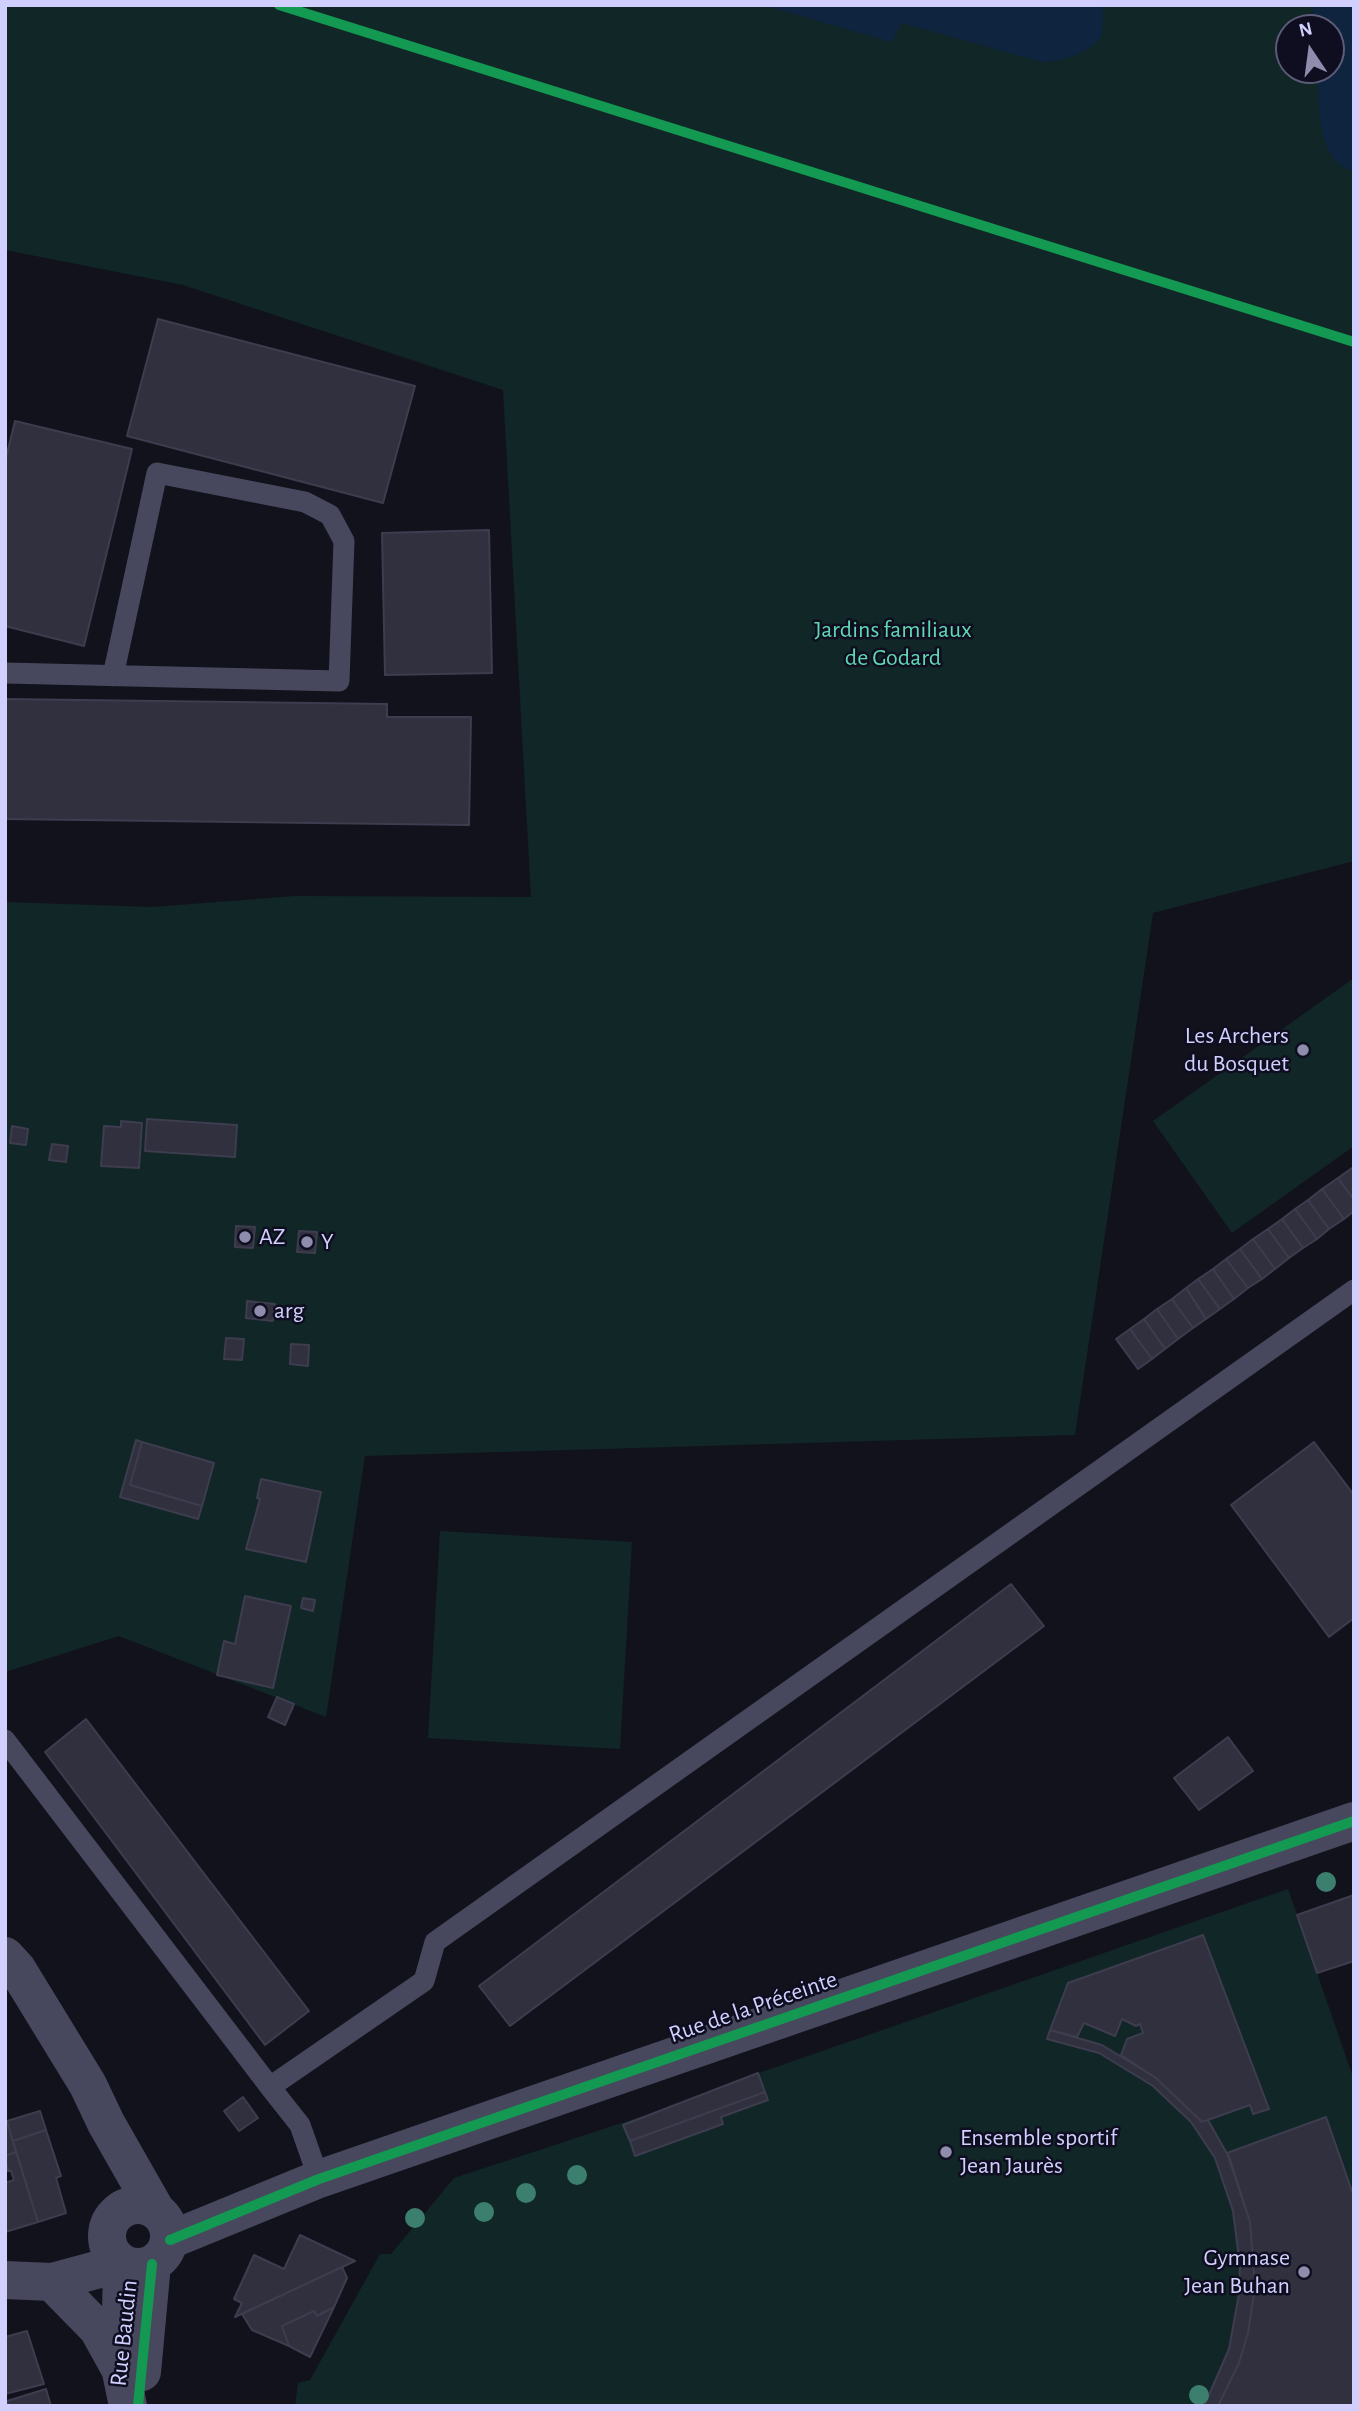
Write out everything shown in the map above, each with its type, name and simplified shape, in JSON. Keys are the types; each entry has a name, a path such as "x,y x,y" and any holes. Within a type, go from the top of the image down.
{"street":[{"name":"Rue de la Préceinte","path":"141,2235 319,2179 1354,1821"},
{"path":"5,1956 17,1969 81,2073 106,2123 141,2235"},
{"path":"5,2266 141,2235"},
{"path":"5,2280 52,2282 141,2235"},
{"name":"Rue Baudin","path":"128,2406 120,2367 141,2235"},
{"name":"Rue Baudin","path":"138,2406 141,2235"},
{"path":"52,2282 98,2329 120,2367"}],"lane":[{"path":"5,673 113,676 339,681 344,541 330,515 305,502 157,473 113,676"},
{"path":"270,2087 424,1981 435,1942 1353,1292"},
{"path":"5,1740 300,2124 319,2179"}],"green space":[{"name":"Jardins familiaux de Godard","path":"5,5 1354,5 1354,861 1153,913 1075,1435 365,1456 326,1717 119,1636 5,1672 5,902 152,907 295,896 531,897 503,390 183,285 5,250"},
{"name":"Les Archers du Bosquet","path":"1354,978 1354,1146 1232,1233 1153,1121"},
{"path":"440,1531 632,1542 620,1749 428,1738"},
{"name":"Ensemble sportif Jean Jaurès","path":"1288,1889 1354,2080 1354,2406 295,2406 298,2383 310,2380 380,2254 391,2254 454,2178 710,2094 710,2090"}],"water":[{"path":"762,5 1103,5 1102,36 1075,55 1042,62 902,23 892,42"},
{"path":"1312,5 1354,5 1354,172 1341,166 1326,143 1318,84 1345,84 1345,14 1313,14"}],"building":[{"path":"158,319 415,386 383,503 127,436"},
{"path":"15,421 132,449 84,646 5,626 5,462"},
{"path":"489,530 492,673 385,675 382,533"},
{"path":"5,699 387,704 387,717 471,717 469,825 5,819"},
{"path":"147,1119 237,1125 235,1157 145,1151"},
{"path":"121,1121 142,1123 139,1168 101,1166 104,1126 121,1127"},
{"path":"12,1126 28,1129 26,1145 10,1143"},
{"path":"52,1144 68,1146 66,1162 49,1160"},
{"path":"1352,1168 1354,1170 1354,1200 1338,1178"},
{"path":"1338,1178 1354,1200 1354,1211 1344,1219 1322,1189"},
{"path":"1322,1189 1344,1219 1329,1229 1308,1200"},
{"path":"1308,1200 1329,1229 1317,1239 1295,1209"},
{"path":"1295,1209 1317,1239 1303,1248 1282,1219"},
{"path":"1282,1219 1303,1248 1289,1258 1268,1229"},
{"name":"AZ","path":"236,1226 255,1227 253,1248 235,1247"},
{"path":"1268,1229 1289,1258 1275,1269 1253,1239"},
{"name":"Y","path":"299,1231 317,1232 315,1253 297,1252"},
{"path":"1253,1239 1275,1269 1262,1279 1240,1249"},
{"path":"1240,1249 1262,1279 1248,1288 1226,1259"},
{"path":"1226,1259 1248,1288 1234,1299 1213,1269"},
{"path":"1213,1269 1234,1299 1220,1309 1198,1279"},
{"path":"1198,1279 1220,1309 1206,1319 1186,1288"},
{"path":"1186,1288 1206,1319 1193,1328 1172,1299"},
{"path":"1172,1299 1193,1328 1178,1339 1157,1309"},
{"name":"arg","path":"247,1301 275,1304 273,1321 246,1318"},
{"path":"1157,1309 1178,1339 1165,1349 1144,1319"},
{"path":"1144,1319 1165,1349 1152,1359 1130,1329"},
{"path":"1130,1329 1152,1359 1138,1369 1116,1339"},
{"path":"226,1338 244,1339 242,1360 224,1359"},
{"path":"291,1344 309,1345 308,1366 290,1364"},
{"path":"136,1440 142,1442 130,1485 202,1506 198,1519 120,1497"},
{"path":"142,1442 214,1463 202,1506 130,1485"},
{"path":"1314,1442 1354,1495 1354,1618 1329,1637 1231,1505"},
{"path":"261,1479 321,1492 306,1562 246,1549 260,1499 257,1498"},
{"path":"1011,1584 1044,1626 510,2026 479,1986"},
{"path":"245,1596 291,1606 273,1688 217,1675 224,1641 235,1644"},
{"path":"303,1598 315,1600 313,1611 301,1608"},
{"path":"277,1697 294,1704 285,1725 268,1717"},
{"path":"86,1719 309,2011 265,2045 45,1752"},
{"path":"1228,1737 1253,1771 1199,1810 1174,1778"},
{"path":"1354,1895 1354,1961 1317,1973 1297,1915"},
{"path":"1203,1935 1269,2109 1253,2114 1250,2105 1202,2122 1156,2078 1121,2055 1127,2039 1143,2033 1140,2024 1136,2026 1122,2019 1115,2036 1084,2023 1077,2037 1050,2030 1068,1983"},
{"path":"1050,2030 1102,2045 1156,2078 1202,2122 1208,2120 1230,2159 1250,2222 1255,2287 1248,2333 1239,2363 1218,2406 1204,2406 1229,2349 1239,2294 1240,2266 1233,2211 1215,2158 1191,2122 1153,2086 1099,2053 1047,2039"},
{"path":"758,2073 765,2092 630,2141 623,2125"},
{"path":"765,2092 768,2100 721,2117 723,2124 635,2156 630,2141"},
{"path":"243,2097 258,2118 239,2131 224,2111"},
{"path":"40,2111 46,2130 13,2141 7,2121"},
{"name":"Gymnase Jean Buhan","path":"1326,2117 1354,2197 1354,2406 1218,2406 1239,2363 1248,2333 1255,2287 1250,2222 1227,2153"},
{"path":"7,2121 16,2152 5,2156 5,2122"},
{"path":"46,2130 61,2176 56,2178 66,2213 38,2222 13,2141"},
{"path":"16,2152 38,2222 5,2232 5,2183 14,2180 11,2171 8,2171 5,2156"},
{"path":"300,2235 355,2261 235,2317 242,2303 234,2299 254,2255 284,2269"},
{"path":"342,2267 347,2278 334,2307 317,2316 314,2311 282,2326 289,2346 252,2330 242,2314"},
{"path":"334,2307 310,2357 289,2346 282,2326 314,2311 317,2316"},
{"path":"27,2331 44,2384 5,2394 5,2337"},
{"path":"46,2389 51,2406 8,2406 7,2401"}],"cycle path":[{"path":"279,5 1354,342"},
{"path":"170,2240 319,2179 1354,1821"},
{"path":"138,2406 152,2264"}],"place":[{"name":"Les Archers du Bosquet","path":"1303,1050"},
{"name":"AZ","path":"245,1237"},
{"name":"Y","path":"307,1242"},
{"name":"arg","path":"260,1311"},
{"name":"Ensemble sportif Jean Jaurès","path":"946,2152"},
{"name":"Gymnase Jean Buhan","path":"1304,2272"}]}
